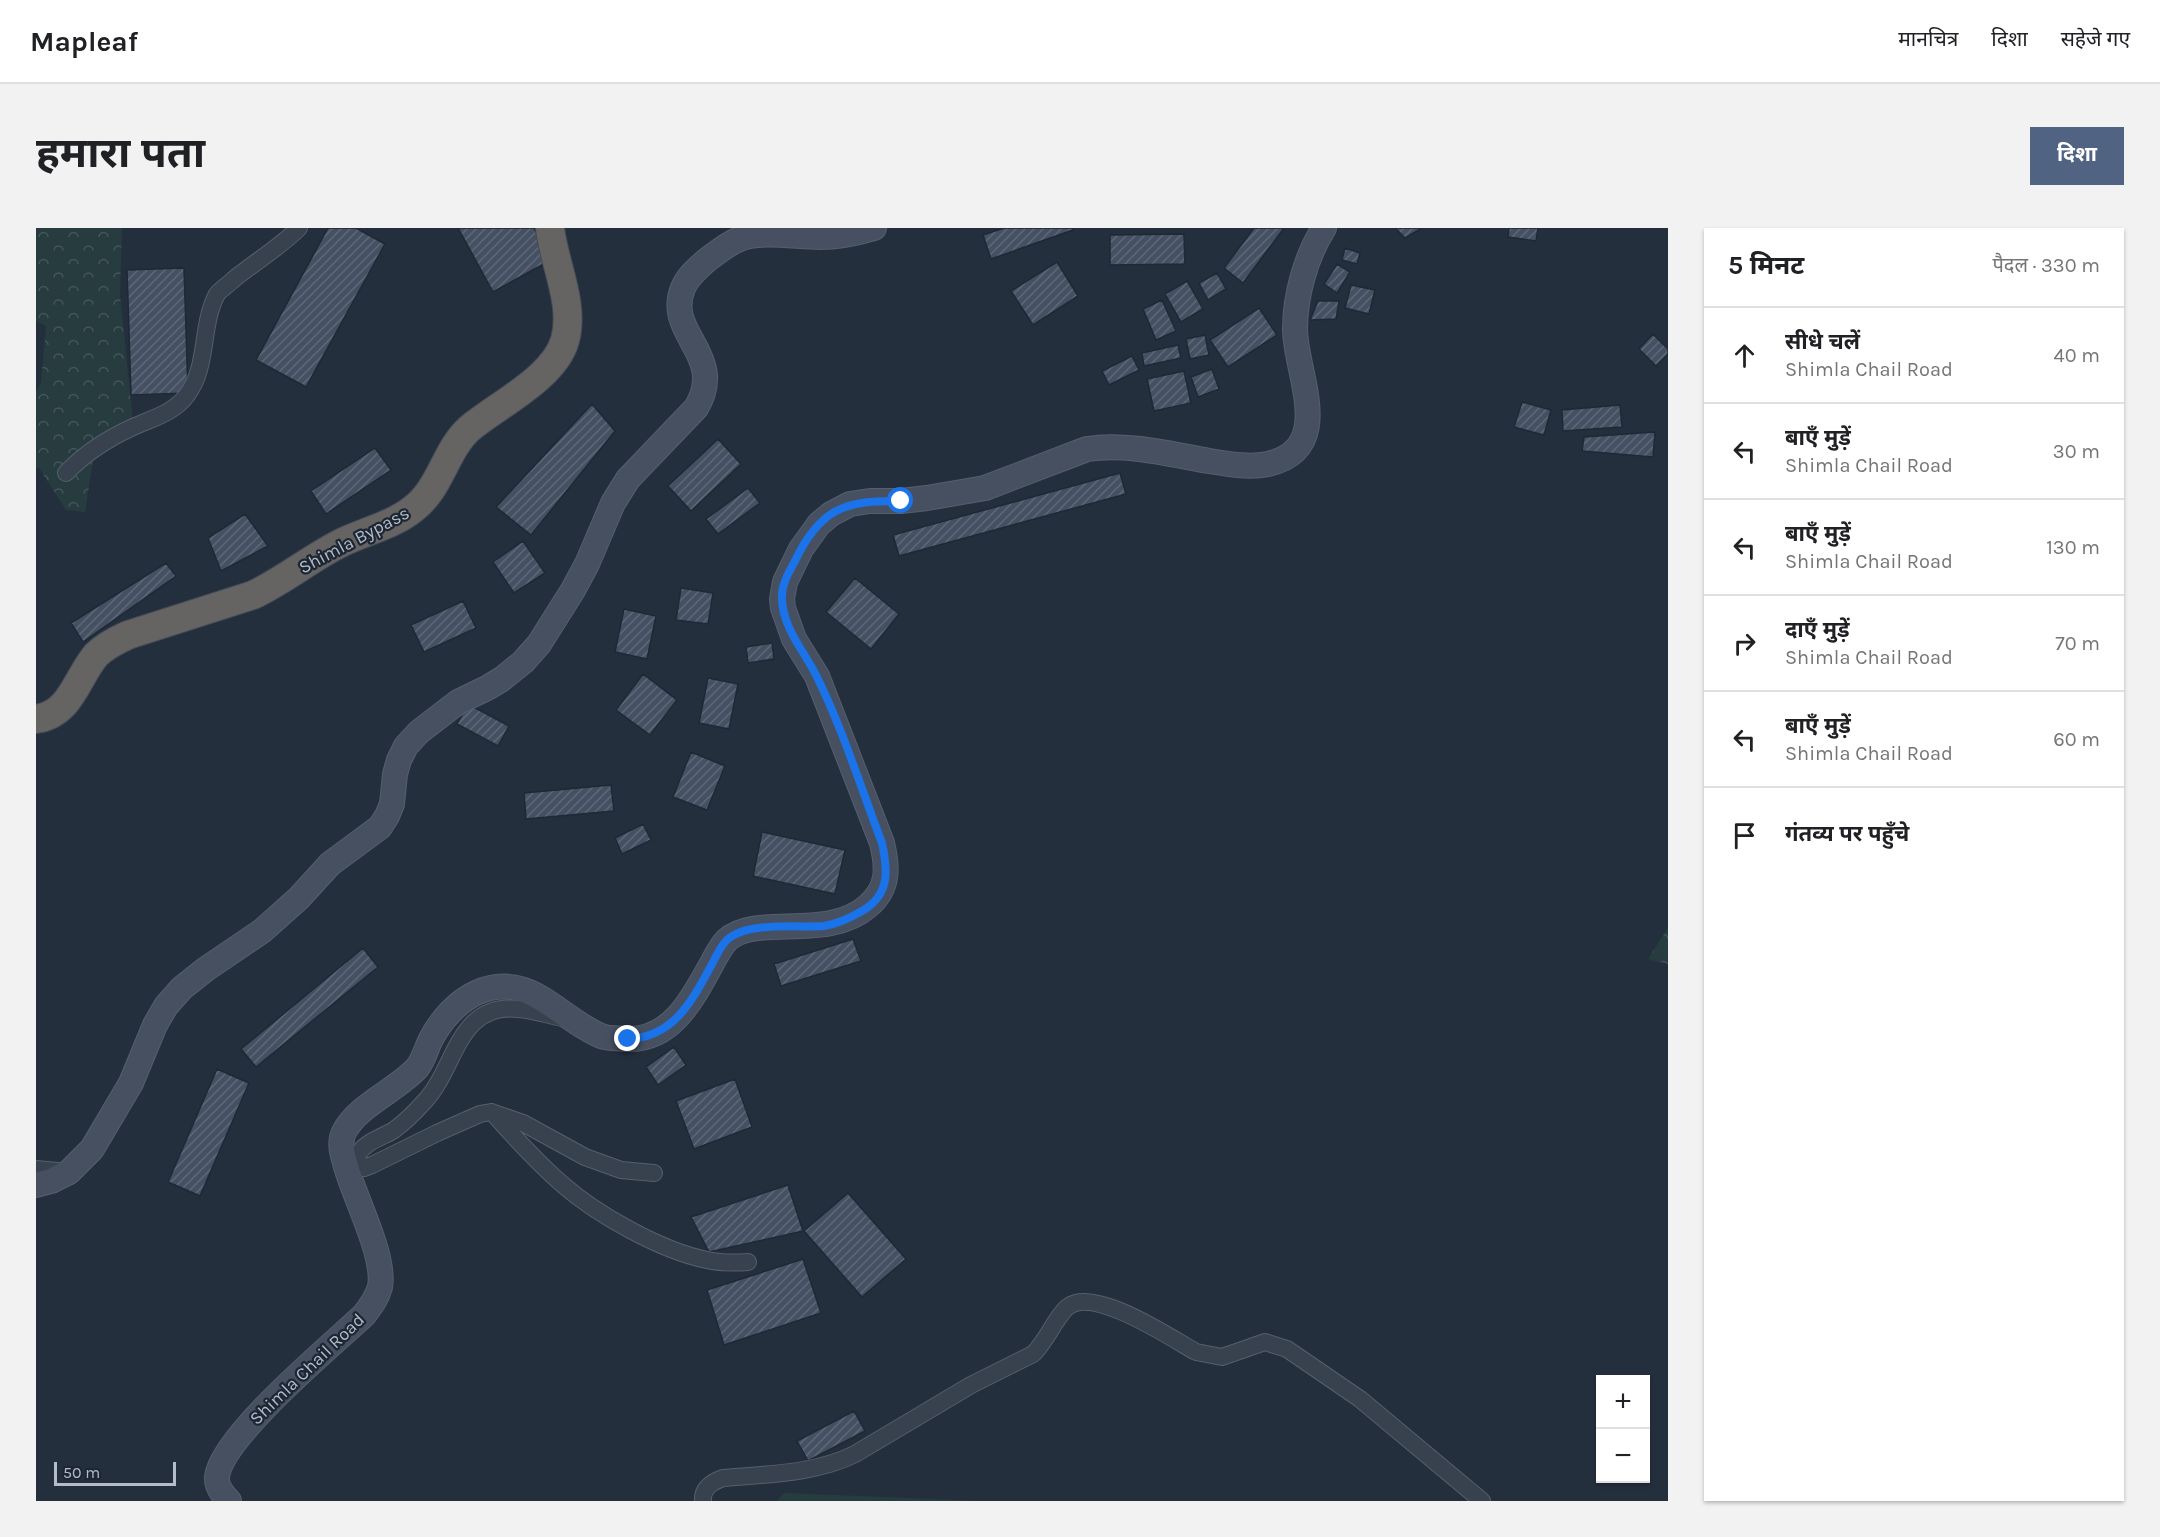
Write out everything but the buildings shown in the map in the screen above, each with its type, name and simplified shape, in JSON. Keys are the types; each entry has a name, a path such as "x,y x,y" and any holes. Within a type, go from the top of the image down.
{"highway":[{"name":"Shimla Bypass","path":"36,718 51,716 69,700 97,654 111,643 128,634 253,595 344,542 396,520 428,496 464,435 547,370 558,356 565,339 566,300 550,228"}],"main road":[{"path":"36,1185 69,1172 92,1149 131,1083 155,1026 171,1000 182,988 262,931 299,898 330,864 380,827 392,804 395,774 406,746 435,718 458,702 502,679 539,645 578,582 613,503 628,479 696,408 704,396 707,384 706,372 688,335 680,310 681,293 685,282 694,271 722,248 743,238 823,237 855,234 874,228"},
{"name":"Shimla Chail Road","path":"229,1501 219,1488 217,1477 233,1444 250,1423 364,1315 374,1302 380,1287 381,1276 375,1251 342,1153 340,1142 344,1132 350,1124 409,1076 418,1066 441,1024 462,1001 476,993 507,986 519,987 603,1037 635,1038 653,1035 667,1027 683,1012 726,941 734,934 763,928 825,926 845,921 866,909 876,899 885,884 887,872 882,843 817,676 794,639 783,608 782,591 785,582 801,549 819,524 831,514 850,504 927,498 985,488 1087,449 1123,446 1239,466 1268,464 1287,456 1298,447 1305,436 1307,402 1295,330 1299,296 1311,256 1324,228"}],"street":[{"path":"66,473 78,460 98,447 175,408 188,394 198,374 207,325 218,293 299,228"},
{"path":"576,1021 518,1008 490,1011 481,1016 460,1038 426,1101 394,1130 365,1146 357,1156 359,1166 364,1168 372,1165 446,1129 480,1114 491,1112 523,1123 585,1157 621,1170 654,1173"},
{"path":"491,1112 562,1185 608,1216 657,1244 706,1260 748,1262"},
{"path":"36,1169 69,1172"},
{"path":"703,1501 705,1490 713,1482 723,1478 823,1466 855,1454 971,1385 1033,1354 1041,1347 1068,1306 1080,1302 1098,1303 1125,1313 1196,1352 1208,1356 1232,1354 1265,1342 1287,1348 1360,1399 1482,1501"}],"green space":[{"path":"36,228 122,228 120,295 133,422 94,453 85,512 66,510 39,468 36,468 36,392 41,383 46,326 36,321"},
{"path":"1668,928 1668,964 1648,959"},
{"path":"784,1493 979,1501 777,1501"}],"route":[{"path":"628,1039 653,1035 667,1027 683,1012 719,951 734,934 763,928 825,926 845,921 866,909 876,899 885,884 887,872 882,843 817,676 794,639 783,608 782,591 801,549 819,524 831,514 850,504 870,501 901,501"}]}
